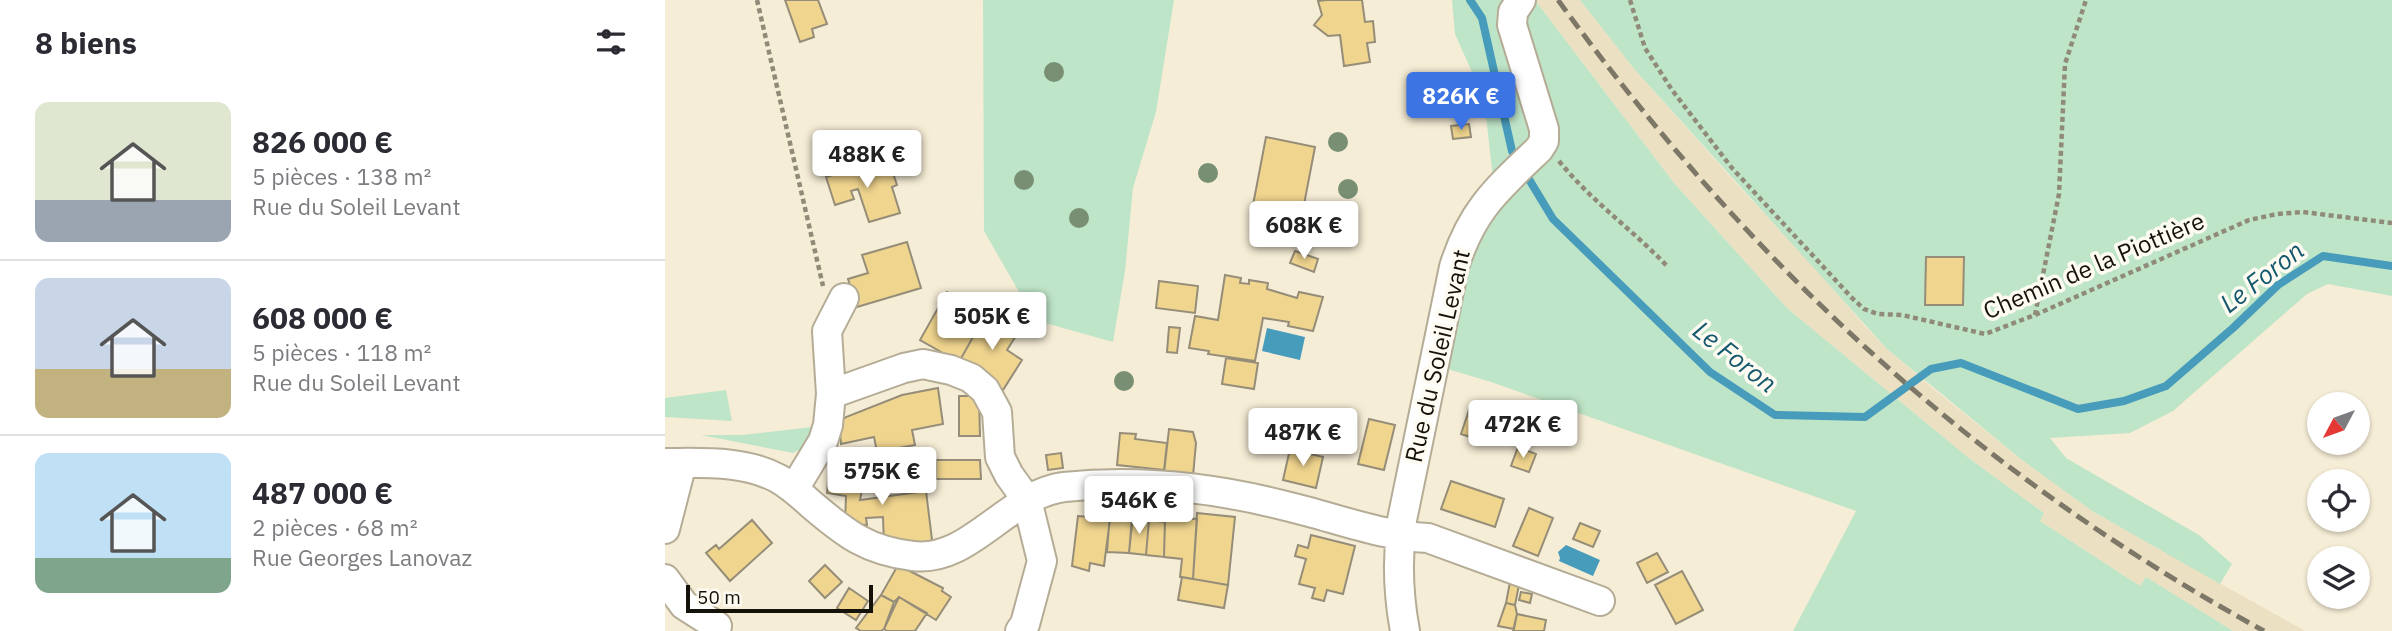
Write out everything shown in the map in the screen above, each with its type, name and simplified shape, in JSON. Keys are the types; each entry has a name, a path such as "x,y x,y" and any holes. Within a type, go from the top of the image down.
{"street":[{"path":"1521,0 1513,12 1512,25 1544,129 1541,145"},
{"name":"Rue du Soleil Levant","path":"1405,631 1398,584 1400,537 1454,267 1472,224 1491,195 1541,145"},
{"path":"794,489 823,441 828,425 831,394 827,331 844,298"},
{"path":"831,394 923,364 942,367 971,378 985,390 995,405 1002,463 1027,500 1042,561 1025,624 1020,631"},
{"path":"665,529 673,463 748,467 778,478 854,539 883,551 924,557 957,547 1027,500 1056,489 1147,485 1200,489 1262,500 1400,537 1429,538 1600,601"},
{"path":"665,579 684,605 717,626"}],"path":[{"path":"757,0 825,292 827,331"},
{"name":"Chemin de la Piottière","path":"1630,0 1645,48 1671,90 1732,168 1837,283 1864,309 1878,314 1902,316 1985,334 2035,315 2249,220 2304,212 2392,223"},
{"path":"2035,315 2059,194 2065,64 2086,0"},
{"path":"1541,145 1589,193 1643,240 1668,267"}],"shaded area":[{"path":"1535,0 1580,0 1635,70 1864,325 1887,349 1935,390 2022,460 2092,511 2305,631 2233,631 2146,577 2140,586 2040,521 2044,513 1970,459 1788,309 1674,183"}],"green space":[{"path":"983,0 1174,0 1156,112 1133,188 1125,271 1113,342 1045,323 1027,306 984,231"},
{"path":"1452,0 1504,0 1497,11 1496,26 1529,119 1533,142 1493,178 1484,99 1455,34"},
{"path":"1535,0 1674,183 1788,309 1970,459 2044,513 2040,521 2140,586 2146,577 2233,631 1793,631 1856,511 1491,382 1444,368 1468,277 1475,235 1486,215 1549,156 1525,22 1526,9"},
{"path":"1580,0 2392,0 2392,296 2328,284 2307,294 2173,411 2130,433 2050,438 2066,458 2199,535 2232,564 2220,584 2092,511 2022,460 1887,349 1635,70"},
{"path":"726,390 732,421 665,417 665,398"},
{"path":"812,427 803,448 793,453 701,435 742,435"}],"water":[{"path":"1267,328 1305,337 1300,360 1262,351"},
{"path":"1566,545 1600,560 1593,576 1559,561 1558,552"}],"building":[{"path":"785,0 818,0 827,24 812,29 814,37 800,42"},
{"path":"1362,0 1365,22 1373,21 1375,42 1367,43 1370,62 1344,66 1340,35 1328,36 1314,25 1322,15 1318,1"},
{"path":"1469,124 1471,137 1453,139 1451,126"},
{"path":"1266,137 1315,147 1302,215 1253,205"},
{"path":"868,164 870,170 890,164 897,185 892,187 900,213 869,222 858,189 851,191 854,199 835,205 826,177"},
{"path":"907,242 921,288 857,307 848,279 868,273 862,255"},
{"path":"1295,251 1318,259 1314,272 1290,263"},
{"path":"1926,257 1964,257 1963,305 1925,305"},
{"path":"1225,275 1241,278 1240,283 1249,284 1249,280 1268,283 1267,289 1297,298 1299,292 1323,297 1313,331 1288,326 1289,322 1263,318 1255,361 1208,354 1209,351 1189,348 1195,316 1218,320"},
{"path":"1159,281 1198,286 1195,313 1156,308"},
{"path":"947,292 986,314 959,362 920,340"},
{"path":"986,314 1019,331 1007,350 1022,360 1003,390 959,362"},
{"path":"1169,327 1180,328 1177,353 1167,352"},
{"path":"1226,358 1258,363 1254,389 1222,384"},
{"path":"938,388 943,424 912,430 915,445 877,452 874,437 841,444 839,423 846,417 902,395"},
{"path":"959,396 979,396 980,436 959,436"},
{"path":"1470,407 1492,414 1487,430 1499,434 1496,445 1461,434"},
{"path":"1369,419 1395,425 1384,470 1358,464"},
{"path":"1169,429 1193,432 1196,443 1193,476 1164,473"},
{"path":"1120,433 1136,434 1135,439 1167,443 1164,470 1117,465"},
{"path":"1518,447 1536,454 1529,472 1511,466"},
{"path":"1290,449 1323,457 1316,488 1283,480"},
{"path":"1061,453 1063,468 1048,470 1046,455"},
{"path":"830,458 867,464 860,500 926,491 933,548 884,545 883,517 866,518 867,525 845,524 846,496 827,493"},
{"path":"936,460 980,460 981,479 936,479"},
{"path":"1451,481 1504,499 1495,527 1441,509"},
{"path":"1529,508 1553,518 1538,556 1513,546"},
{"path":"1110,513 1133,515 1129,553 1107,552"},
{"path":"1197,513 1235,517 1228,585 1193,579"},
{"path":"1078,516 1110,519 1104,566 1090,563 1089,571 1072,566"},
{"path":"1165,517 1197,519 1193,579 1180,577 1182,559 1164,557"},
{"path":"1132,518 1149,520 1146,555 1129,553"},
{"path":"752,520 772,543 730,581 706,553 716,545 719,549"},
{"path":"1149,520 1165,522 1164,557 1146,555"},
{"path":"1580,523 1600,531 1593,547 1573,539"},
{"path":"1311,535 1355,546 1343,594 1327,590 1324,601 1312,598 1315,588 1299,584 1306,559 1295,556 1298,545 1308,548"},
{"path":"1657,553 1668,572 1647,583 1637,563"},
{"path":"825,565 842,582 825,598 809,581"},
{"path":"898,565 943,588 942,591 951,597 936,620 899,597 894,602 881,595"},
{"path":"1682,571 1703,610 1676,624 1655,585"},
{"path":"1182,577 1228,585 1224,608 1178,600"},
{"path":"1510,582 1519,585 1515,605 1506,603"},
{"path":"849,588 868,601 856,620 837,608"},
{"path":"1521,592 1532,594 1530,603 1519,600"},
{"path":"881,595 894,602 884,629 861,631 856,628"},
{"path":"899,597 927,613 915,631 884,629"},
{"path":"1506,603 1515,605 1517,614 1514,629 1498,626"},
{"path":"1517,614 1546,620 1544,631 1513,631"}],"waterway":[{"name":"Le Foron","path":"1470,0 1482,18 1512,151 1553,219 1710,372 1775,415 1865,417 1931,369 1961,363 2078,409 2124,401 2166,386 2278,285 2323,256 2392,266"}],"railway":[{"path":"1558,0 1632,97 1709,189 1790,275 1875,356 1965,432 2059,503 2159,569 2264,631"}]}
